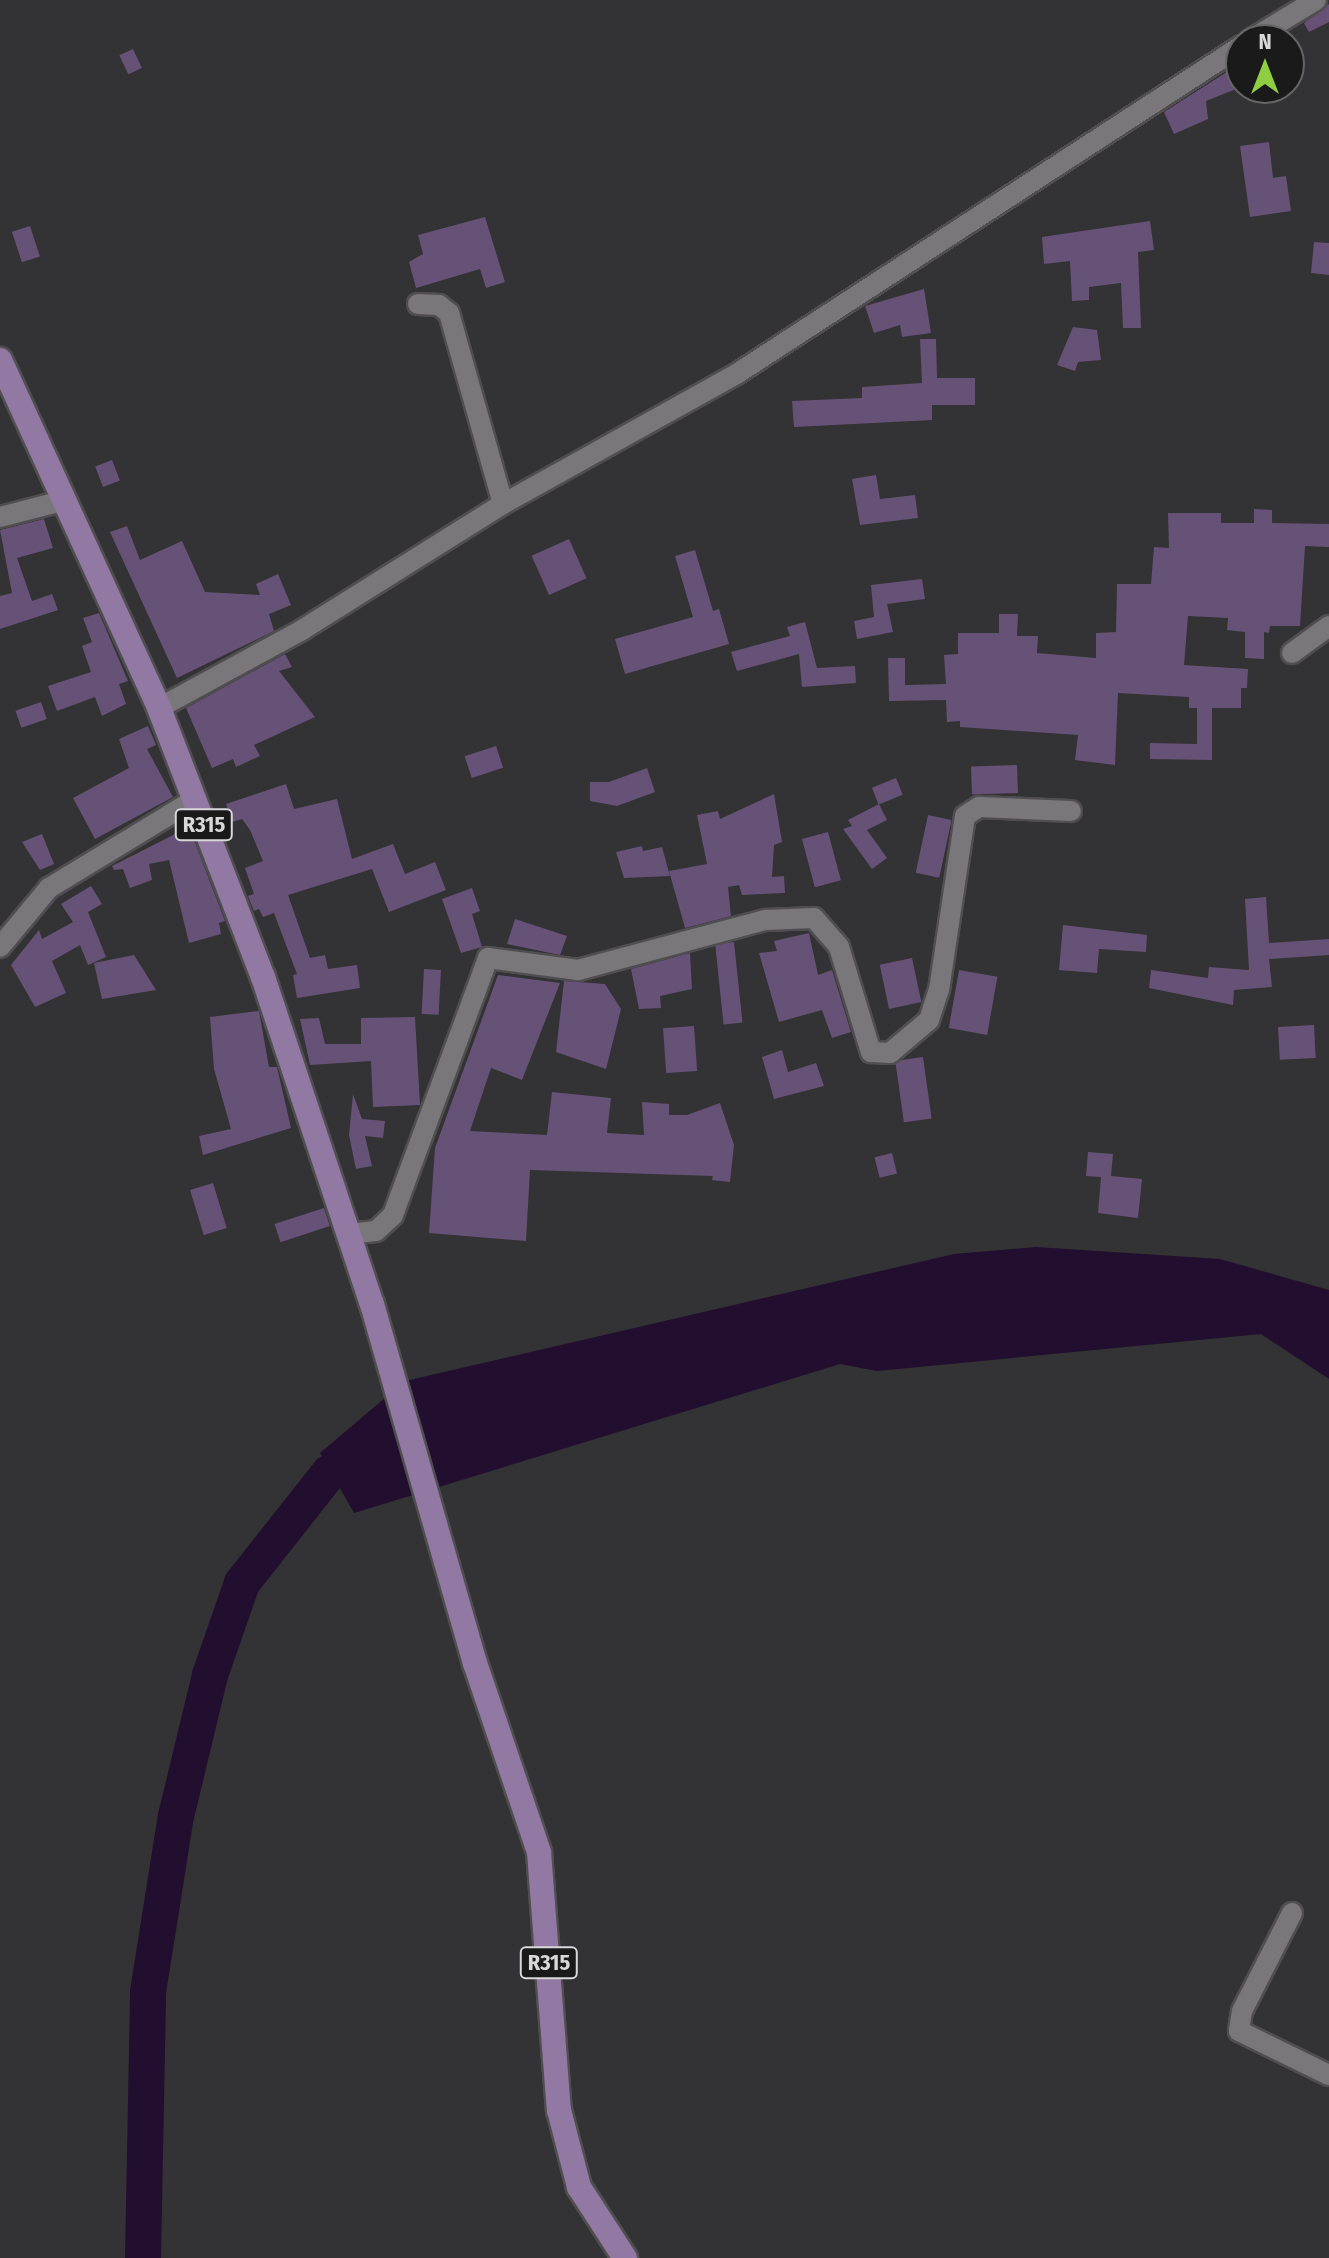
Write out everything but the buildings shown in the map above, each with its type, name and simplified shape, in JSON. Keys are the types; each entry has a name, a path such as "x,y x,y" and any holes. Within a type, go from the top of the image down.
{"main road":[{"name":"R315","path":"0,361 159,708 263,977 372,1304 475,1663 539,1852 559,2110 579,2187 625,2258"}],"street":[{"path":"1276,24 1316,0"},
{"path":"159,708 302,630 503,504 738,373 1225,56"},
{"path":"418,304 439,305 449,313 503,504"},
{"path":"0,517 62,501"},
{"path":"1292,653 1329,626"},
{"path":"0,947 49,888 194,800"},
{"path":"347,1234 376,1231 393,1215 488,958 578,970 765,920 814,918 839,947 871,1052 890,1053 929,1020 939,990 965,816 979,807 1071,811"},
{"path":"1292,1913 1242,2011 1239,2031 1329,2075"}],"shaded area":[{"path":"1036,1247 1220,1259 1329,1290 1329,1379 1261,1334 877,1371 840,1364 354,1513 320,1453 405,1381 954,1254"}],"waterway":[{"path":"143,2258 148,1992 176,1816 210,1675 242,1583 329,1473 373,1455"}]}
